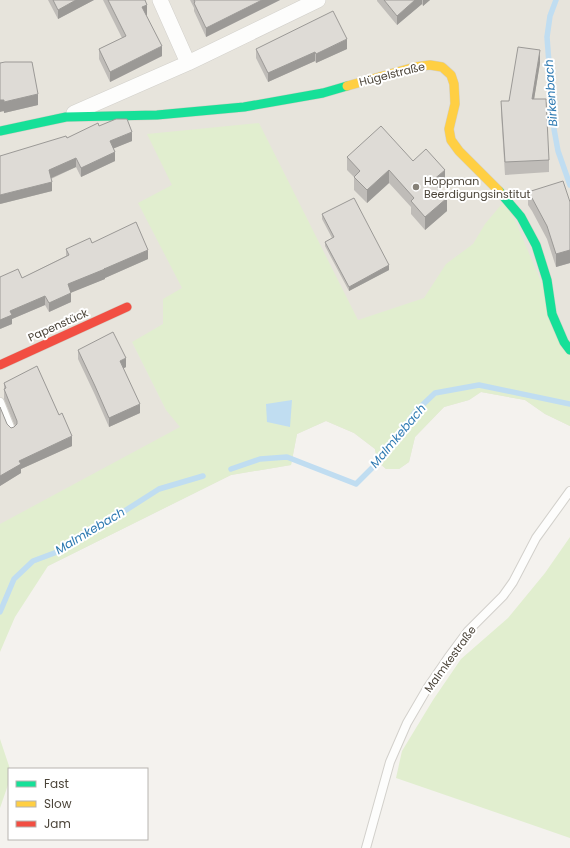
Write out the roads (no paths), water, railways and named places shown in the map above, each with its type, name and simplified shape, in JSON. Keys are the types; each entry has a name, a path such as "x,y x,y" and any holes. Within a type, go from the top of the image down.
{"street":[{"path":"160,0 188,63"},
{"name":"Hügelstraße","path":"66,117 188,63 318,0"},
{"name":"Hügelstraße","path":"0,131 66,117 157,116 244,107 323,93 415,67 430,65 442,67 451,75 454,84 455,104 449,129 451,140 459,151 506,199 521,217 536,245 547,280 552,314 564,342 570,350"},
{"name":"Papenstück","path":"0,365 127,307"}],"lane":[{"path":"0,402 12,432"},
{"name":"Malmkestraße","path":"366,848 390,762 407,723 432,681 448,658 464,637 503,596 513,582 536,538 570,491"}],"water":[{"path":"292,400 290,427 267,422 266,404"}],"waterway":[{"name":"Birkenbach","path":"556,0 550,16 547,37 554,129 558,151 570,185"},
{"name":"Malmkebach","path":"231,469 260,459 287,457 356,484 386,454 415,412 435,393 479,385 570,404"},
{"name":"Malmkebach","path":"0,612 14,579 33,561 65,549 159,489 203,476"}],"place":[{"name":"Hoppman Beerdigungsinstitut","path":"416,187"}]}
